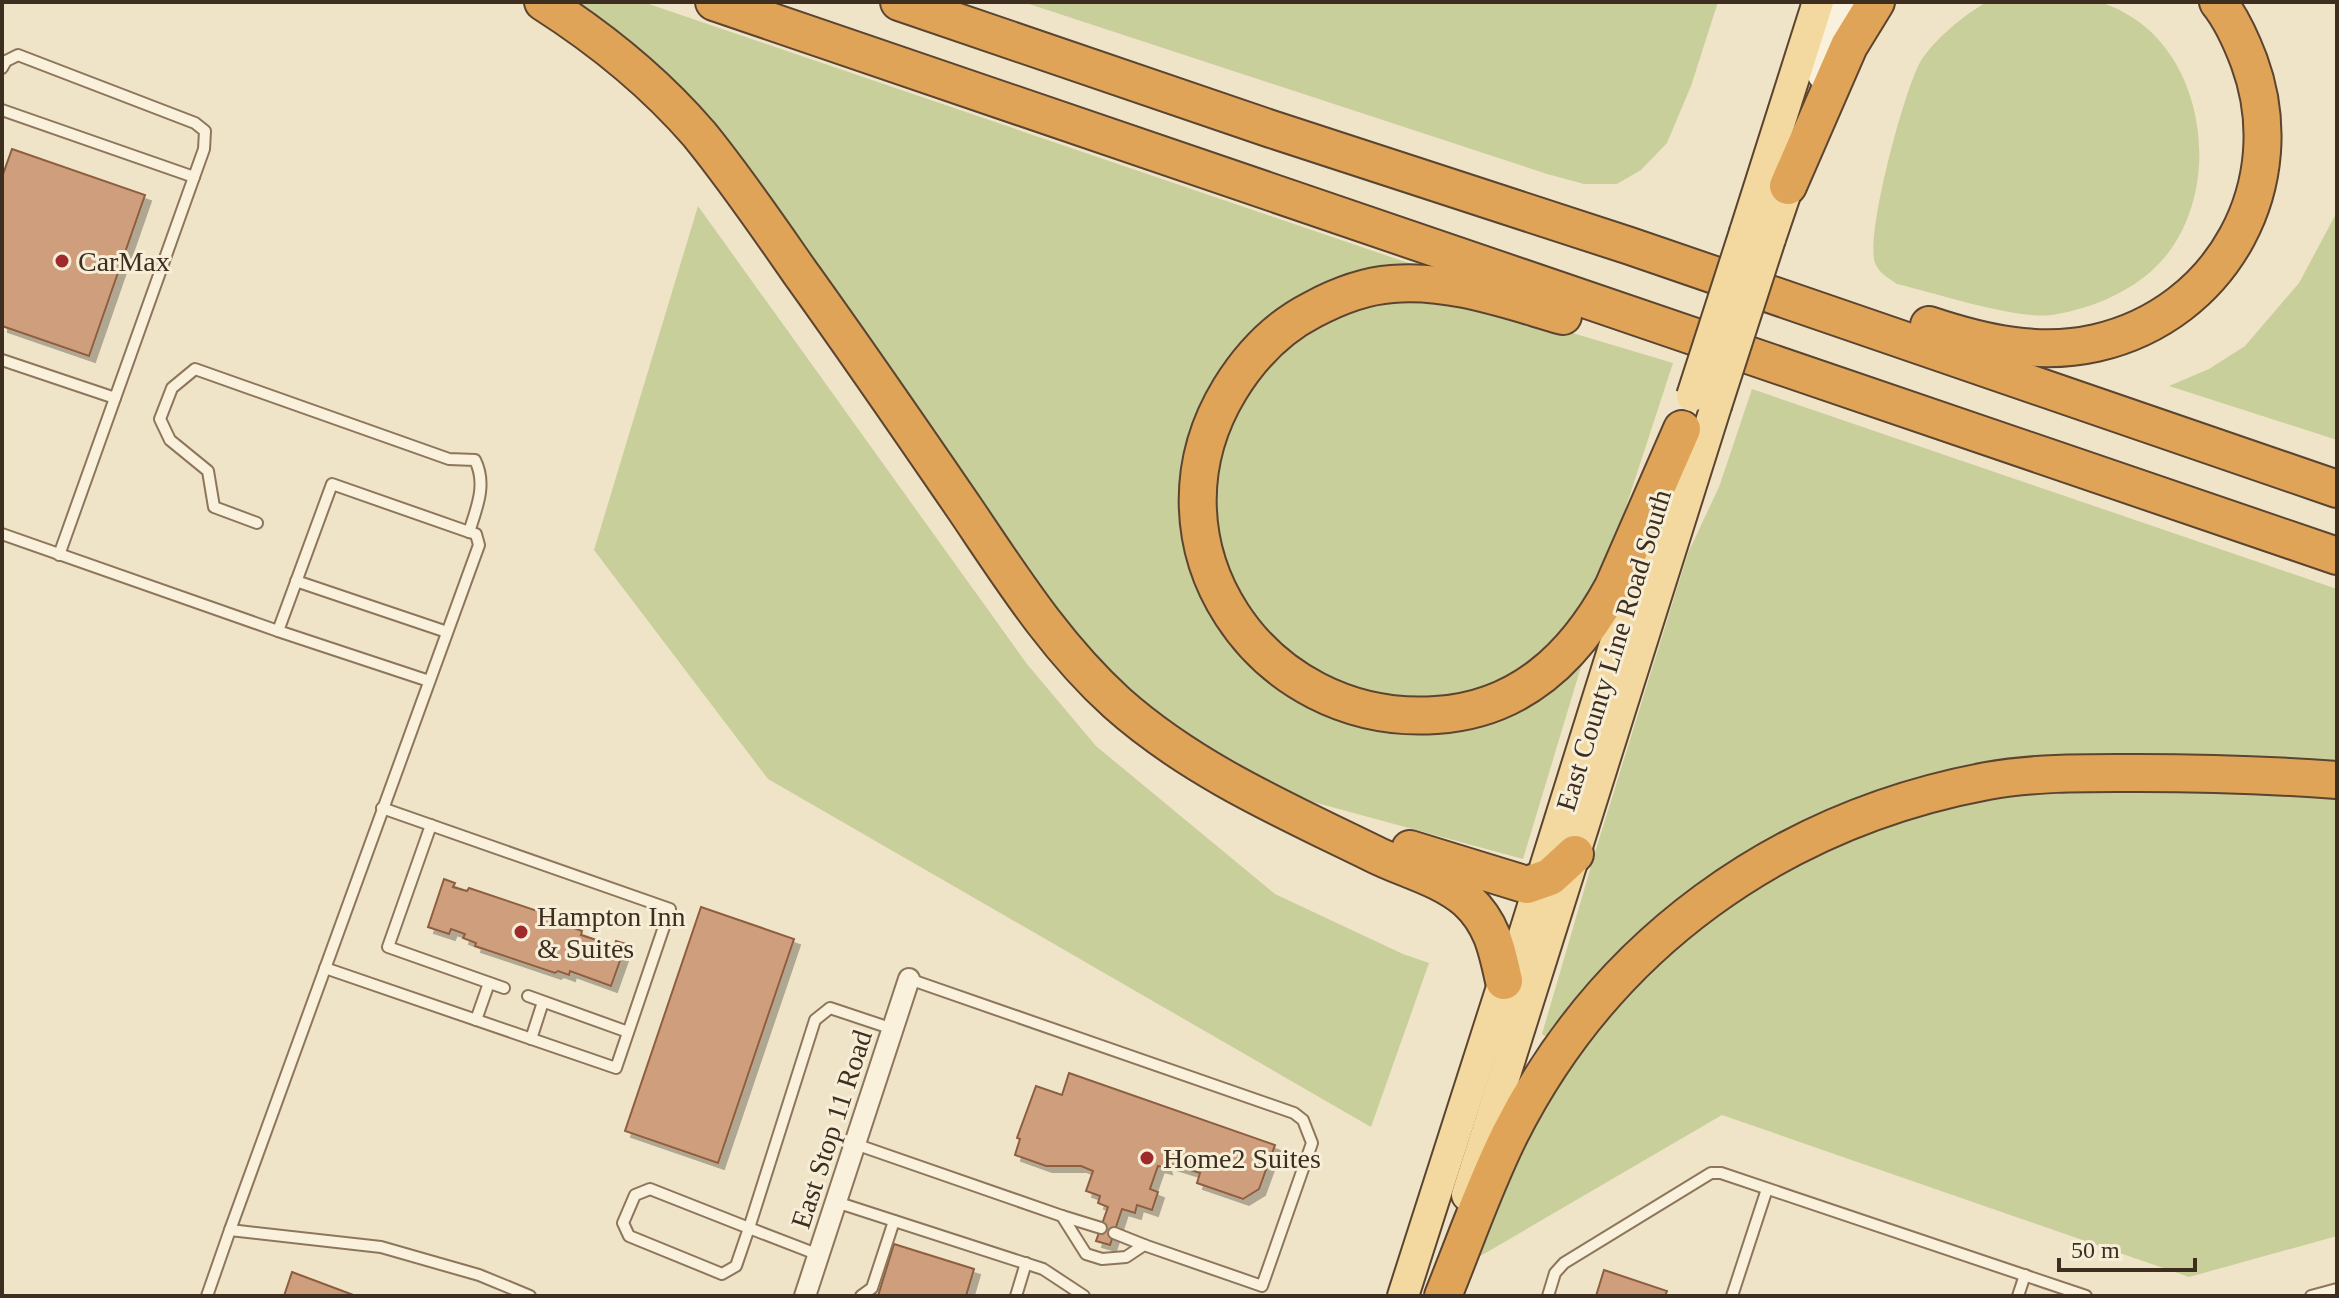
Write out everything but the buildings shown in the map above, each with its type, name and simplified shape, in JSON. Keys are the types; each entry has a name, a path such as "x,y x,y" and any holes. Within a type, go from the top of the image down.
{"highway":[{"path":"543,2 629,64 672,105 713,152 864,362 1032,608 1076,662 1117,702 1171,745 1212,771 1389,862 1437,881 1466,899 1488,924 1494,936 1504,981"},
{"path":"714,2 2337,556"},
{"path":"899,2 1271,129 1630,246 2337,489"},
{"path":"1788,186 1849,46 1876,2"},
{"path":"1630,246 1885,312 1946,331 2021,348 2070,348 2118,338 2177,305 2211,275 2239,234 2256,193 2263,150 2260,101 2255,77 2242,44 2218,2"},
{"path":"1697,410 1613,587 1587,630 1555,666 1534,682 1492,703 1467,710 1419,717 1372,712 1333,701 1298,682 1261,652 1231,614 1203,546 1200,499 1204,455 1217,414 1238,376 1272,337 1295,319 1341,296 1391,284 1438,285 1491,295 1973,432"},
{"path":"1443,1296 1511,1134 1569,1040 1609,989 1650,947 1671,927 1739,876 1813,836 1865,814 1928,794 1990,780 2062,773 2244,774 2337,780"},
{"path":"1304,820 1527,885 1540,882 1563,867 1575,854"}],"main road":[{"name":"East County Line Road South","path":"1403,1296 1504,981 1522,941 1697,410 1758,236 1818,2"},
{"name":"East County Line Road South","path":"1758,236 1788,186 1844,2"},
{"name":"East County Line Road South","path":"1435,1296 1575,854 1697,410"}],"street":[{"name":"East Stop 11 Road","path":"805,1296 909,979"}],"lane":[{"path":"2,68 6,61 18,55 195,123 205,131 204,149 59,555"},
{"path":"2,110 194,177"},
{"path":"2,360 115,398"},
{"path":"257,523 214,507 208,471 170,440 160,419 172,388 195,369 449,459 475,460 481,472 480,498 469,532"},
{"path":"207,1296 479,545 476,534 332,484 278,631"},
{"path":"2,534 429,681"},
{"path":"296,581 447,632"},
{"path":"325,968 616,1068 670,909 382,808"},
{"path":"431,825 388,947 504,988"},
{"path":"909,979 1294,1113 1303,1120 1312,1143 1262,1286 1114,1233"},
{"path":"476,1020 489,983"},
{"path":"528,996 628,1032"},
{"path":"531,1039 543,1002"},
{"path":"819,1255 749,1228 650,1189 635,1195 623,1223 629,1236 722,1274 736,1266 749,1228 815,1020 830,1008 893,1029"},
{"path":"855,1144 1101,1228"},
{"path":"1548,1296 1555,1273 1564,1263 1711,1173 1721,1173 2086,1296"},
{"path":"1732,1296 1767,1189"},
{"path":"836,1202 1043,1269 1084,1296"},
{"path":"1062,1216 1086,1254 1094,1257 1126,1257 1144,1245"},
{"path":"861,1296 872,1288 894,1221"},
{"path":"230,1230 381,1247 479,1275 530,1296"},
{"path":"1016,1296 1026,1263"},
{"path":"2018,1296 2025,1275"},
{"path":"2311,1296 2337,1289"}],"green space":[{"path":"565,2 643,2 1429,270 1299,302 1188,480 1244,654 1417,730 1584,657 1523,859 1302,799 1192,744 1121,686 1077,638 932,438"},
{"path":"1023,2 1718,2 1691,86 1667,143 1641,170 1617,184 1584,184"},
{"path":"1987,2 2098,2 2135,19 2162,44 2181,74 2194,108 2199,145 2197,182 2188,217 2171,249 2134,285 2086,307 2052,315 1998,310 1897,284 1875,263 1873,248 1881,193 1897,128 1915,74 1922,59 1943,35"},
{"path":"698,206 1027,664 1096,746 1275,894 1403,954 1429,963 1371,1127 768,779 594,550"},
{"path":"2337,212 2337,440 2169,386 2209,369 2245,346 2299,283"},
{"path":"1441,297 1673,363 1604,574 1578,622 1536,663 1483,689 1431,701 1359,695 1301,664 1260,628 1232,586 1215,536 1215,483 1223,435 1243,391 1283,344 1333,313 1388,298"},
{"path":"1752,389 2337,589 2337,768 2169,759 1842,810 1554,1042 1542,1034 1596,849 1688,553 1719,487"},
{"path":"2128,787 2337,794 2337,1236 2189,1277 1722,1115 1477,1258 1506,1177 1569,1062 1674,942 1741,891 1877,824 2032,789"}],"place":[{"name":"CarMax","path":"62,261"},
{"name":"Hampton Inn & Suites","path":"521,932"},
{"name":"Home2 Suites","path":"1147,1158"}]}
